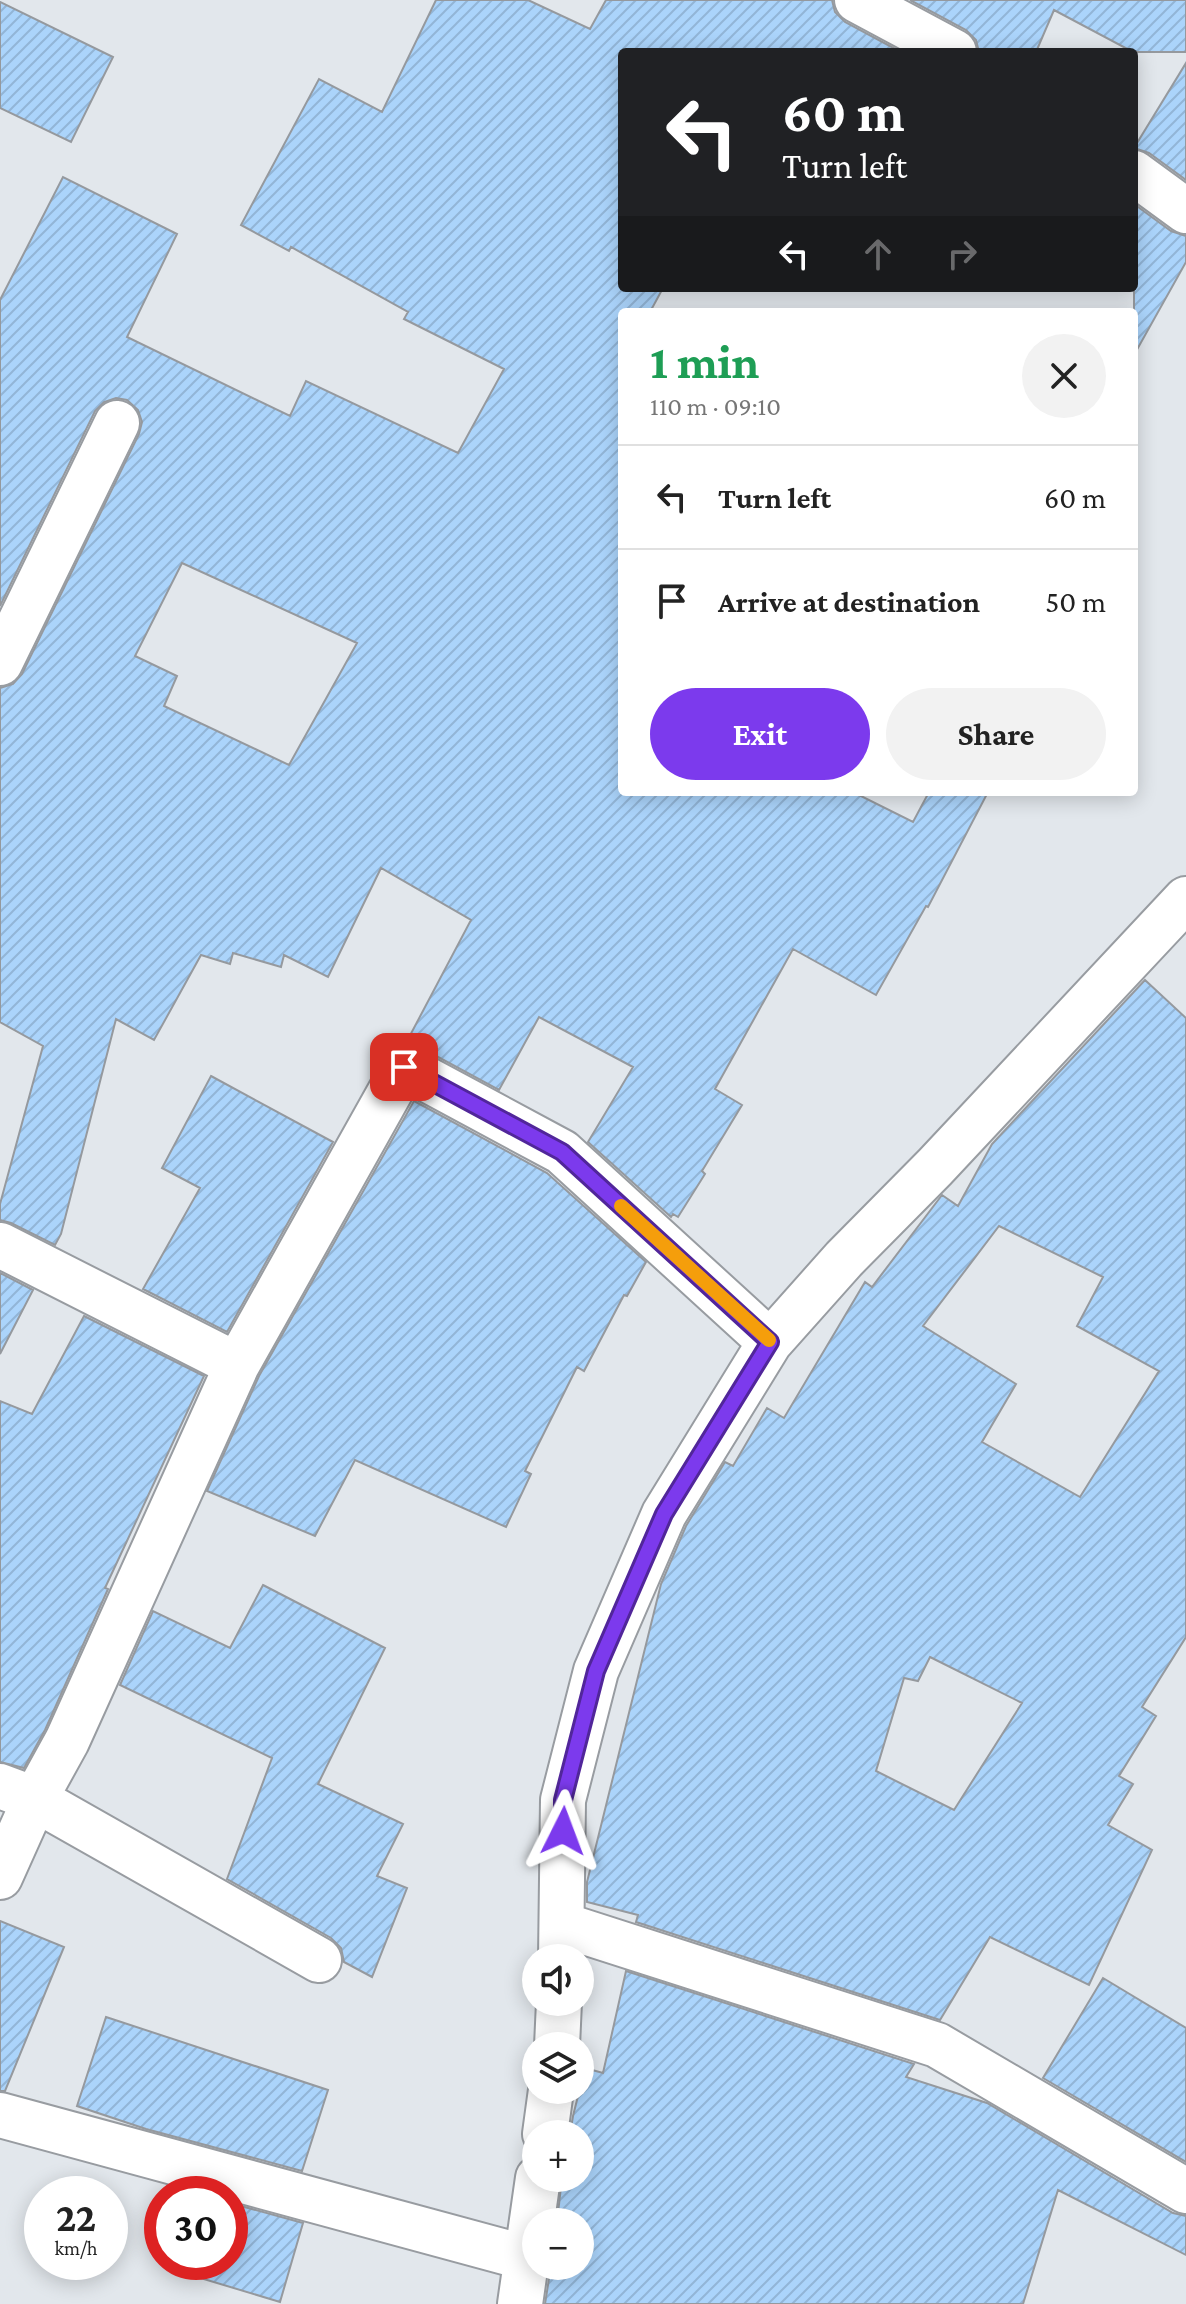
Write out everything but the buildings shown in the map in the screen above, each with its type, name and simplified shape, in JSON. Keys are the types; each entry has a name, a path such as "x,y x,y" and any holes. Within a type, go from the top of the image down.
{"street":[{"path":"857,0 947,48"},
{"path":"1138,176 1186,211"},
{"path":"0,663 117,423"},
{"path":"1186,899 935,1167 844,1259 770,1342 664,1514 596,1671 563,1800 562,1942 937,2045 1186,2191"},
{"path":"0,1877 17,1793 67,1741 237,1365 404,1067 562,1152 770,1342"},
{"path":"0,1245 237,1365"},
{"path":"17,1793 319,1960"},
{"path":"0,2115 522,2257"},
{"path":"520,2304 524,2280"}],"slow traffic":[{"path":"621,1206 769,1340"}],"route":[{"path":"404,1067 562,1152 770,1342 664,1514 596,1671 563,1800 563,1831"}]}
